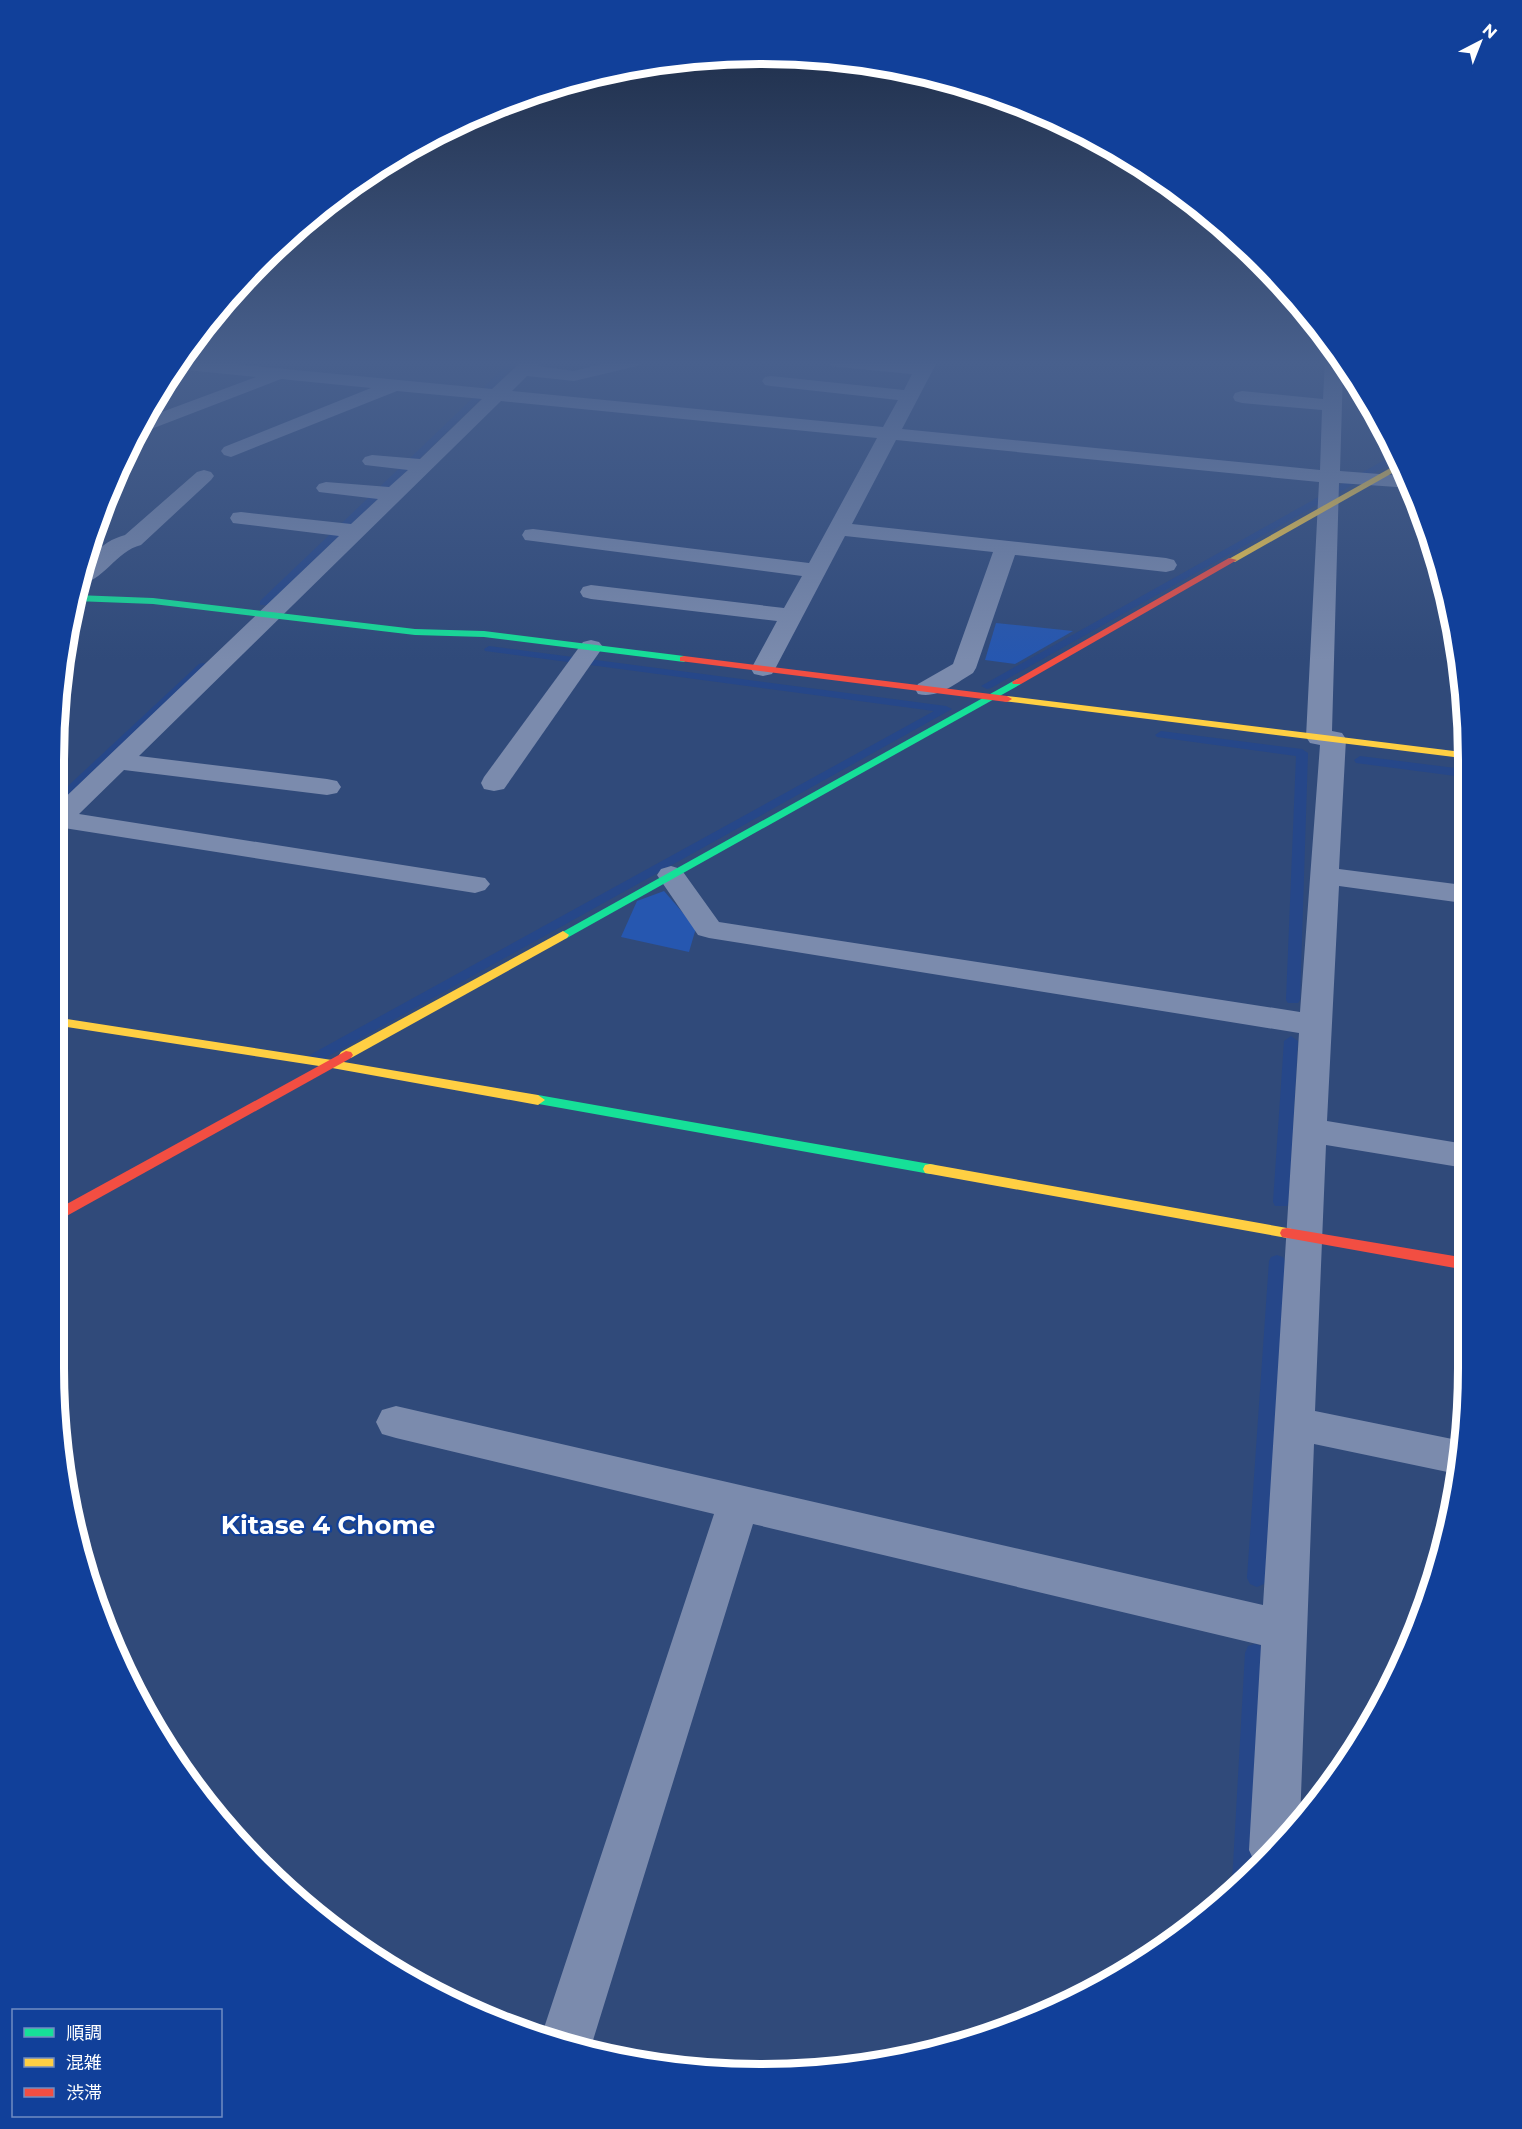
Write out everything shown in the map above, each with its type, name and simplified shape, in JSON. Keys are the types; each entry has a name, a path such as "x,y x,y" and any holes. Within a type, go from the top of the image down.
{"street":[{"path":"377,461 424,465"},
{"path":"64,813 428,461"},
{"path":"763,669 876,461"},
{"path":"1107,461 1332,491 1373,478 1398,481"},
{"path":"1275,1838 1303,1233 1324,876 1331,461"},
{"path":"64,1212 328,1063 991,697 1332,491 1373,478 1393,468"},
{"path":"92,569 121,543 133,540 204,476"},
{"path":"326,488 394,494"},
{"path":"241,518 356,531"},
{"path":"840,529 1166,565"},
{"path":"533,535 816,571"},
{"path":"927,688 963,668 1006,548"},
{"path":"591,592 791,616"},
{"path":"84,598 153,602 415,632 484,634 1458,754"},
{"path":"494,783 591,647"},
{"path":"118,761 327,787"},
{"path":"64,822 475,884"},
{"path":"671,875 709,929 1316,1025"},
{"path":"1324,876 1458,893"},
{"path":"64,1023 328,1063 1303,1233 1458,1262"},
{"path":"1309,1130 1458,1155"},
{"path":"396,1422 1284,1630"},
{"path":"1294,1423 1452,1456"},
{"path":"568,2037 739,1502"}],"shaded area":[{"path":"996,623 1073,631 1015,664 985,660"},
{"path":"664,891 696,928 689,952 621,937 637,901"}],"waterway":[{"path":"264,603 412,461"},
{"path":"987,686 1388,461"},
{"path":"313,1059 946,709 489,649"},
{"path":"64,797 203,666"},
{"path":"1161,735 1302,753 1293,1000"},
{"path":"1360,760 1458,772"},
{"path":"1281,1202 1291,1041"},
{"path":"1257,1578 1277,1261"},
{"path":"1244,1869 1255,1653"}],"traffic: fast":[{"path":"84,598 153,601 415,632 484,634 684,659"},
{"path":"563,935 1017,682"},
{"path":"538,1100 930,1169"}],"traffic: slow":[{"path":"1232,560 1393,469"},
{"path":"1007,699 1458,754"},
{"path":"346,1055 563,935"},
{"path":"64,1023 332,1064 538,1100"},
{"path":"930,1169 1287,1233"}],"traffic: jam":[{"path":"1017,682 1232,560"},
{"path":"684,659 1007,699"},
{"path":"64,1212 346,1055"},
{"path":"1287,1233 1458,1263"}],"district":[{"name":"Kitase 4 Chome","path":"328,1525"}]}
